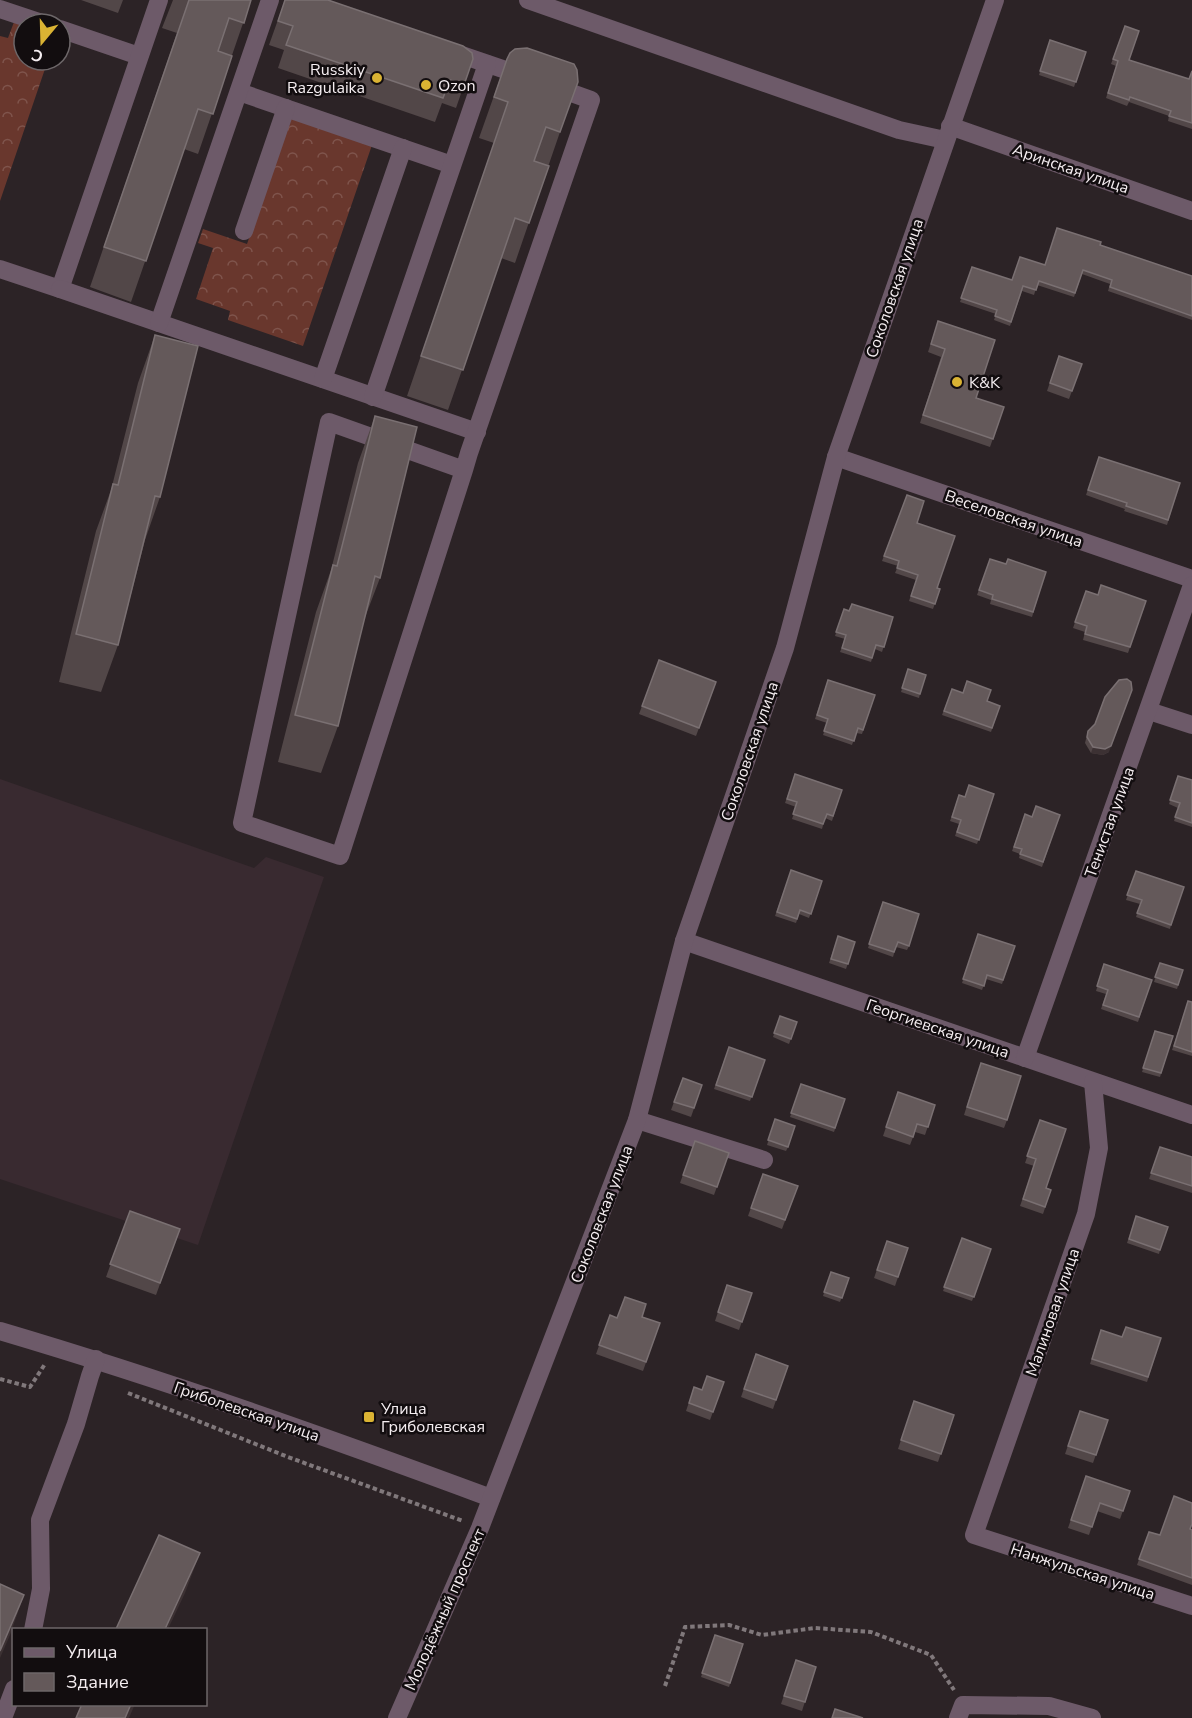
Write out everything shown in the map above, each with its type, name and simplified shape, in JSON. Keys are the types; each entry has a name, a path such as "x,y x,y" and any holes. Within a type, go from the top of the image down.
{"street":[{"path":"60,289 159,0"},
{"path":"159,323 270,0"},
{"name":"Аринская улица","path":"528,0 899,130 948,133 1192,211"},
{"name":"Соколовская улица","path":"491,1498 637,1120 684,941 784,648 836,457 995,0"},
{"path":"72,33 139,56"},
{"path":"432,45 591,100 464,470 340,856 242,823 329,422 464,470"},
{"path":"373,397 487,64"},
{"path":"239,92 452,165"},
{"path":"244,231 286,108"},
{"path":"323,380 403,148"},
{"path":"0,269 477,432"},
{"name":"Веселовская улица","path":"836,457 1192,579"},
{"name":"Тенистая улица","path":"1025,1058 1192,585"},
{"path":"1149,711 1192,725"},
{"name":"Георгиевская улица","path":"684,941 1192,1115"},
{"name":"Малиновая улица","path":"974,1535 1086,1214 1098,1148 1093,1082"},
{"path":"637,1120 764,1160"},
{"name":"Гриболевская улица","path":"0,1331 96,1359 361,1450 491,1498"},
{"path":"33,1628 41,1589 40,1520 76,1424 96,1359"},
{"name":"Молодёжный проспект","path":"397,1718 491,1498"},
{"name":"Нанжульская улица","path":"974,1535 1192,1606"},
{"path":"3,1718 12,1694"},
{"path":"961,1711 1049,1706 1092,1718"}],"path":[{"path":"0,1379 30,1388 45,1364 34,1360"},
{"path":"122,1390 288,1457 480,1528"},
{"path":"665,1686 685,1627 729,1624 762,1635 815,1628 860,1631 871,1632 931,1655 961,1711"}],"shaded area":[{"path":"0,779 254,868 266,857 324,877 198,1245 0,1179"}],"green space":[{"path":"12,27 12,72 44,72 0,201 0,36 8,38"},
{"path":"291,117 372,145 303,346 228,320 230,311 196,299 213,248 198,243 203,229 247,244"}],"building":[{"path":"189,0 251,0 244,23 229,18 218,51 232,56 213,114 198,109 146,261 104,247"},
{"path":"285,0 328,0 463,46 472,53 473,59 464,85 450,80 443,98 286,45 293,26 278,21"},
{"path":"1125,26 1139,31 1129,60 1189,79 1192,71 1192,123 1169,116 1171,111 1130,97 1129,100 1108,93 1118,61 1113,59"},
{"path":"1050,40 1086,52 1076,82 1040,71"},
{"path":"527,48 574,64 578,82 560,132 546,127 534,161 549,166 529,223 515,218 463,370 421,356 508,102 494,97 507,59 515,49"},
{"path":"1057,228 1192,276 1192,316 1110,287 1112,280 1083,270 1075,293 1039,281 1036,290 1023,286 1011,322 995,316 997,310 961,298 972,267 1012,280 1020,257 1045,265"},
{"name":"K&K","path":"938,321 995,340 976,398 1004,407 993,439 923,415 945,349 931,344"},
{"path":"155,335 198,346 160,497 155,496 118,645 76,634 113,484 118,485"},
{"path":"1059,356 1082,364 1072,391 1050,383"},
{"path":"375,416 417,427 380,578 375,576 338,726 295,715 333,565 337,566"},
{"path":"1099,457 1180,483 1168,520 1088,490"},
{"path":"907,495 924,501 917,523 955,536 937,588 940,589 935,604 911,596 918,575 897,568 899,561 884,556"},
{"path":"990,559 1006,564 1008,559 1046,572 1033,612 992,599 993,595 979,590"},
{"path":"1101,585 1146,601 1130,647 1085,634 1087,626 1075,622 1086,591 1098,595"},
{"path":"852,604 893,617 884,647 876,645 872,658 842,648 846,635 836,632 844,609 849,611"},
{"path":"659,660 716,682 699,728 642,706"},
{"path":"908,669 926,675 920,694 902,688"},
{"path":"1127,679 1131,682 1132,690 1111,746 1105,749 1093,747 1087,737 1088,731 1095,724 1105,697 1119,680"},
{"path":"828,680 875,695 863,730 858,728 854,741 824,731 828,719 817,715"},
{"path":"967,681 991,690 987,701 1000,706 992,728 944,711 952,689 963,693"},
{"path":"795,774 842,790 833,816 827,814 823,824 793,814 797,802 787,799"},
{"path":"1178,776 1192,780 1192,823 1175,817 1180,803 1170,800"},
{"path":"969,785 994,794 979,840 957,832 961,820 952,817 959,795 965,797"},
{"path":"1036,806 1060,815 1043,862 1020,854 1022,849 1014,847 1025,814 1032,817"},
{"path":"791,870 822,881 811,914 800,910 797,919 777,912"},
{"path":"1136,871 1184,887 1171,925 1137,913 1142,900 1127,895"},
{"path":"883,902 919,914 909,946 898,942 894,952 869,944"},
{"path":"978,934 1015,946 1003,980 987,975 984,986 963,979"},
{"path":"838,936 855,942 848,964 831,959"},
{"path":"1160,963 1183,970 1178,985 1155,977"},
{"path":"1104,964 1152,980 1139,1017 1103,1005 1108,990 1097,986"},
{"path":"1188,1001 1192,1002 1192,1052 1174,1046"},
{"path":"780,1016 797,1022 791,1039 774,1033"},
{"path":"1155,1031 1173,1036 1161,1073 1143,1068"},
{"path":"729,1047 765,1060 752,1097 716,1085"},
{"path":"981,1063 1021,1076 1007,1120 967,1107"},
{"path":"683,1078 702,1085 694,1108 674,1102"},
{"path":"801,1084 845,1099 835,1128 791,1113"},
{"path":"898,1092 935,1105 928,1127 917,1124 913,1137 886,1127"},
{"path":"775,1119 795,1126 788,1147 768,1140"},
{"path":"1040,1120 1066,1129 1046,1188 1051,1190 1045,1207 1023,1199 1036,1159 1027,1156"},
{"path":"695,1141 729,1153 717,1187 683,1175"},
{"path":"1160,1147 1192,1157 1192,1186 1151,1173"},
{"path":"763,1174 798,1186 785,1220 751,1208"},
{"path":"130,1211 180,1229 160,1283 110,1264"},
{"path":"1136,1216 1168,1227 1160,1250 1129,1239"},
{"path":"962,1238 991,1249 974,1297 944,1287"},
{"path":"887,1241 908,1248 898,1277 877,1270"},
{"path":"831,1272 849,1278 842,1298 824,1292"},
{"path":"727,1285 752,1293 742,1322 718,1312"},
{"path":"625,1297 646,1304 642,1317 660,1323 646,1362 599,1345 610,1315 617,1318"},
{"path":"1126,1327 1161,1338 1148,1377 1092,1359 1101,1330 1122,1337"},
{"path":"756,1354 788,1366 776,1400 744,1389"},
{"path":"707,1376 724,1382 713,1412 689,1403 694,1387 702,1390"},
{"path":"914,1401 954,1415 941,1454 901,1440"},
{"path":"1080,1411 1108,1420 1096,1455 1068,1446"},
{"path":"1086,1476 1130,1491 1123,1511 1100,1503 1092,1527 1071,1520"},
{"path":"1174,1496 1192,1503 1190,1529 1192,1530 1192,1578 1139,1559 1149,1532 1160,1535"},
{"path":"159,1535 200,1553 165,1628 116,1628"},
{"path":"0,1584 24,1595 0,1651"},
{"path":"715,1635 743,1644 730,1683 702,1673"},
{"path":"796,1660 816,1667 805,1702 784,1696"},
{"path":"81,1706 130,1706 125,1718 76,1718"},
{"path":"835,1709 863,1718 832,1718"}],"place":[{"name":"Russkiy Razgulaika","path":"377,78"},
{"name":"Ozon","path":"426,85"},
{"name":"K&K","path":"957,382"},
{"name":"Улица Гриболевская","path":"369,1417"}]}
